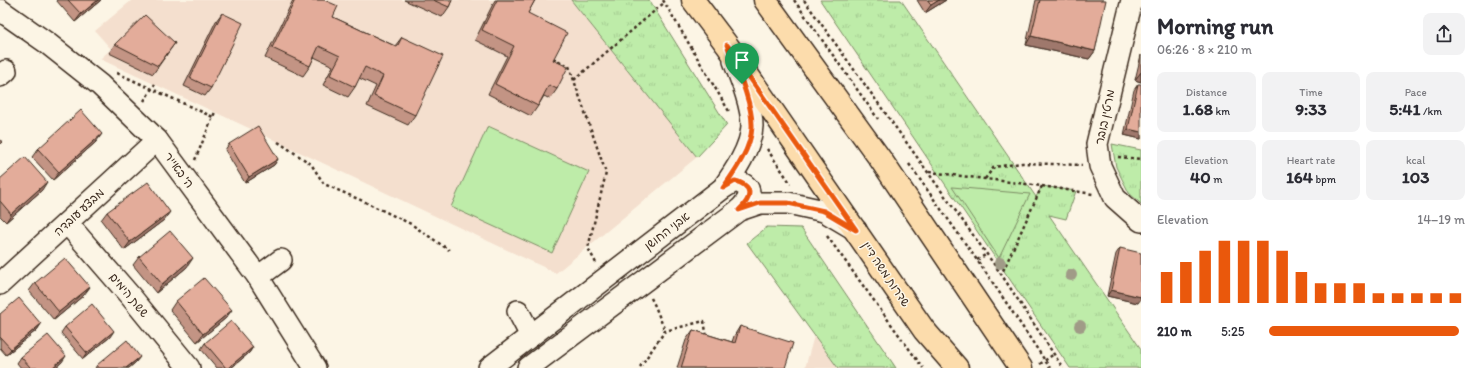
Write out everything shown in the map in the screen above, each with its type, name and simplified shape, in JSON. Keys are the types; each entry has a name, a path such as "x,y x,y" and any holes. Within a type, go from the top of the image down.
{"main road":[{"name":"שדרות משה דיין","path":"694,0 856,230 924,330 957,368"},
{"path":"765,0 881,160 1021,368"},
{"path":"924,330 938,368"}],"street":[{"path":"0,7 8,0"},
{"name":"מרטין בובר","path":"1132,0 1097,144 1100,166 1115,198 1141,221"},
{"name":"ה' באייר","path":"0,10 47,43 100,85 157,140 258,277 315,368"},
{"name":"אבני החושן","path":"489,368 723,188 743,154 752,128 751,117 744,90 727,45"},
{"name":"מבצע עובדה","path":"0,284 157,140"},
{"path":"528,368 739,210 749,199 749,191 747,187 735,181 723,188"},
{"path":"739,210 760,203 788,203 824,211 856,230"},
{"name":"ששת הימים","path":"67,223 190,368"},
{"path":"258,277 281,260"},
{"path":"518,312 531,336"}],"path":[{"path":"794,0 881,123"},
{"path":"804,0 987,254 1063,368"},
{"path":"574,80 665,2"},
{"path":"553,58 569,66 606,173 588,248 600,268"},
{"path":"110,70 213,117"},
{"path":"187,180 215,112"},
{"path":"278,142 311,164 324,184 411,224 449,250"},
{"path":"908,162 1050,368"},
{"path":"984,179 994,167 1022,163 1100,166"},
{"path":"929,172 1042,186 1115,198"},
{"path":"1001,274 1042,186"},
{"path":"977,260 987,254"},
{"path":"649,296 656,306 665,331"},
{"path":"640,367 665,331 704,321 707,341"},
{"path":"1034,368 1054,354"}],"shaded area":[{"path":"132,0 571,0 697,157 556,273 100,59 111,49 95,31"},
{"path":"814,336 838,368 805,368"}],"green space":[{"path":"571,0 649,0 727,125 697,157"},
{"path":"820,0 901,0 1036,197 1042,186 1076,191 1066,219 1049,215 1141,349 1141,368 1070,368"},
{"path":"488,126 589,172 552,253 451,207"},
{"path":"1112,144 1141,150 1141,204 1129,193 1116,167"},
{"path":"952,187 1030,194 999,258"},
{"path":"767,227 801,228 896,368 838,368 747,243"}],"building":[{"path":"68,0 98,0 81,14"},
{"path":"295,0 324,0 338,6 333,17 397,47 402,37 443,56 415,115 374,96 383,76 365,67 355,87 330,75 340,56 319,46 310,66 272,48"},
{"path":"433,0 452,0 449,7"},
{"path":"497,0 535,0 528,13 567,33 553,60 568,67 557,89 549,85 538,106 495,84 514,46 482,30"},
{"path":"928,0 939,0 931,5"},
{"path":"1040,0 1106,0 1095,51 1031,36"},
{"path":"222,13 243,23 211,88 190,78"},
{"path":"145,15 175,43 158,66 115,44"},
{"path":"1138,84 1141,84 1141,132 1128,129"},
{"path":"81,110 102,134 59,172 38,149"},
{"path":"258,126 278,159 249,177 229,144"},
{"path":"25,157 47,182 11,214 0,201 0,179"},
{"path":"148,182 170,212 130,242 107,212"},
{"path":"170,231 193,258 162,284 139,257"},
{"path":"1120,248 1141,253 1141,297 1111,290"},
{"path":"65,258 90,287 59,312 35,283"},
{"path":"204,278 232,310 203,334 176,301"},
{"path":"19,298 41,324 11,349 0,337 0,314"},
{"path":"92,304 114,331 87,353 65,327"},
{"path":"231,321 253,347 228,368 226,368 205,343"},
{"path":"740,326 793,343 785,368 681,368 693,330 735,343"},
{"path":"48,335 66,356 52,368 31,368 21,357"},
{"path":"127,340 140,357 126,368 99,368 97,365"}],"route":[{"path":"727,45 856,230 824,211 788,203 760,203 739,210 749,199 749,191 747,187 735,181 723,188 743,154 752,128 751,117 742,84 727,45"}]}
